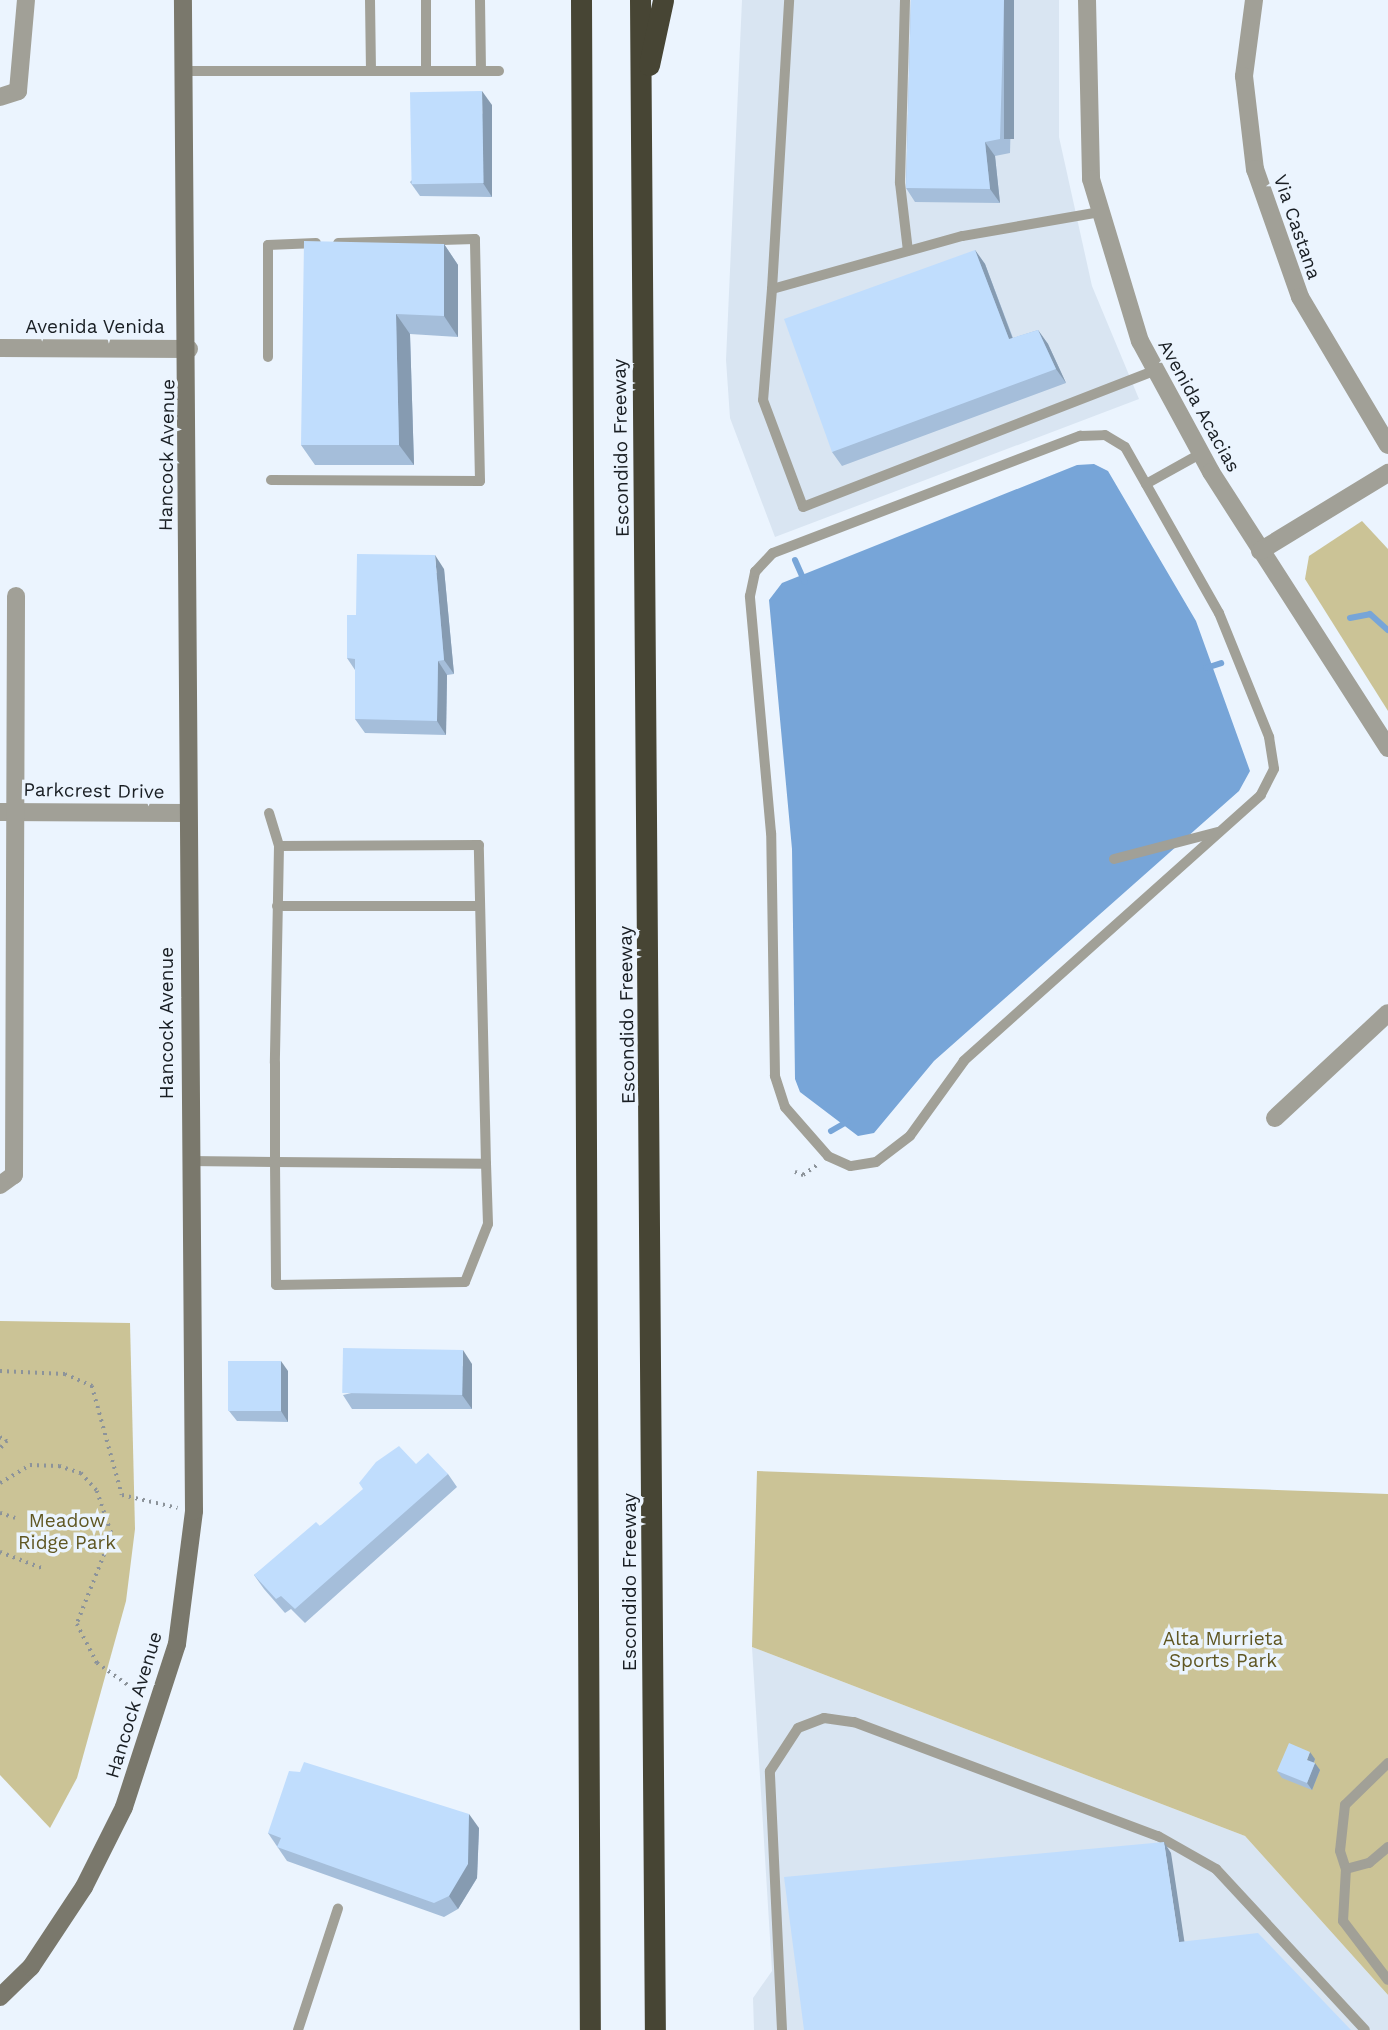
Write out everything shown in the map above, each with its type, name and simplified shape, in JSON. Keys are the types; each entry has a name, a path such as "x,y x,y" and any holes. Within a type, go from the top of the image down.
{"highway":[{"name":"Escondido Freeway","path":"580,0 590,2030"},
{"name":"Escondido Freeway","path":"640,0 655,2030"},
{"path":"640,108 663,0"}],"main road":[{"name":"Hancock Avenue","path":"0,1997 30,1967 84,1887 124,1807 177,1644 194,1511 188,1161 189,349 183,0"}],"street":[{"path":"0,97 18,91 26,0"},
{"name":"Avenida Acacias","path":"1087,0 1091,166 1100,212 1154,371 1200,454 1260,551 1388,748"},
{"name":"Via Castana","path":"1254,0 1244,76 1255,169 1300,297 1388,445"},
{"name":"Avenida Venida","path":"0,348 189,349"},
{"path":"1260,551 1388,473"},
{"path":"0,1185 14,1175 8,812 16,596"},
{"name":"Parkcrest Drive","path":"8,812 187,813"},
{"path":"1275,1118 1388,1013"}],"lane":[{"path":"370,0 371,71"},
{"path":"426,0 426,71"},
{"path":"480,0 481,71"},
{"path":"789,0 763,400 803,508 1154,371"},
{"path":"905,0 900,183 908,251"},
{"path":"184,71 499,71"},
{"path":"772,289 908,251 1100,212"},
{"path":"268,357 268,245 475,239 480,481 271,480"},
{"path":"1105,435 1125,447 1146,484 1219,613 1269,737 1274,769 1261,795 964,1061 910,1136 876,1162 850,1166 828,1156 785,1107 775,1076 771,834 750,597 755,572 773,553 1080,436 1105,435"},
{"path":"1146,484 1200,454"},
{"path":"269,813 279,846 276,1285 465,1282 488,1224 479,845 279,846"},
{"path":"1114,859 1222,831"},
{"path":"277,906 480,906"},
{"path":"188,1161 486,1164"},
{"path":"782,2030 770,1771 798,1728 824,1718 854,1722 1158,1836 1216,1869 1365,2030"},
{"path":"1388,1763 1345,1805 1340,1851 1346,1869 1343,1921 1388,1980"},
{"path":"1346,1869 1369,1863 1388,1847"},
{"path":"298,2030 338,1908"}],"path":[{"path":"795,1172 803,1175 828,1156"},
{"path":"0,1371 65,1374 92,1386 122,1495 194,1511"},
{"path":"0,1437 7,1441 0,1449"},
{"path":"0,1483 30,1465 59,1466 81,1473 97,1491 112,1535 77,1623 97,1663 158,1706"},
{"path":"0,1513 15,1518"},
{"path":"0,1552 42,1568"}],"shaded area":[{"path":"742,0 1059,0 1059,137 1092,286 1139,399 775,537 730,418 726,360"},
{"path":"752,1647 1245,1836 1388,1995 1388,2030 754,2030 753,1998 772,1971"}],"green space":[{"path":"1362,521 1388,549 1388,711 1305,579 1309,556"},
{"name":"Meadow Ridge Park","path":"0,1321 130,1323 135,1529 126,1601 77,1778 50,1828 0,1775"},
{"name":"Alta Murrieta Sports Park","path":"757,1471 1388,1494 1388,1995 1245,1836 752,1647"}],"water":[{"path":"1094,464 1108,471 1196,621 1250,771 1239,791 934,1061 874,1133 858,1136 800,1092 795,1079 792,849 769,600 782,583 1077,465"}],"building":[{"path":"911,0 1004,0 1000,139 985,142 990,189 906,188"},
{"path":"482,91 484,183 412,184 410,92"},
{"path":"304,241 444,244 444,316 396,314 399,445 301,445"},
{"path":"975,250 1009,339 1038,330 1056,369 832,452 784,319"},
{"path":"357,554 435,555 444,660 438,661 437,721 355,719 355,659 347,658 347,615 356,615"},
{"path":"343,1348 463,1350 462,1395 342,1393"},
{"path":"228,1361 281,1361 281,1411 228,1411"},
{"path":"399,1446 416,1464 428,1453 448,1474 295,1609 281,1596 276,1599 254,1575 316,1522 320,1526 363,1489 359,1483 376,1462"},
{"path":"1289,1743 1310,1752 1307,1760 1315,1763 1307,1783 1277,1771"},
{"path":"304,1762 469,1814 468,1864 449,1896 434,1903 277,1847 281,1838 268,1833 289,1771 300,1772"},
{"path":"1164,1842 1179,1942 1258,1933 1351,2030 804,2030 784,1877"}],"waterway":[{"path":"795,560 805,582"},
{"path":"1350,618 1370,614 1388,630"},
{"path":"1206,668 1221,663"},
{"path":"831,1131 848,1121"}]}
